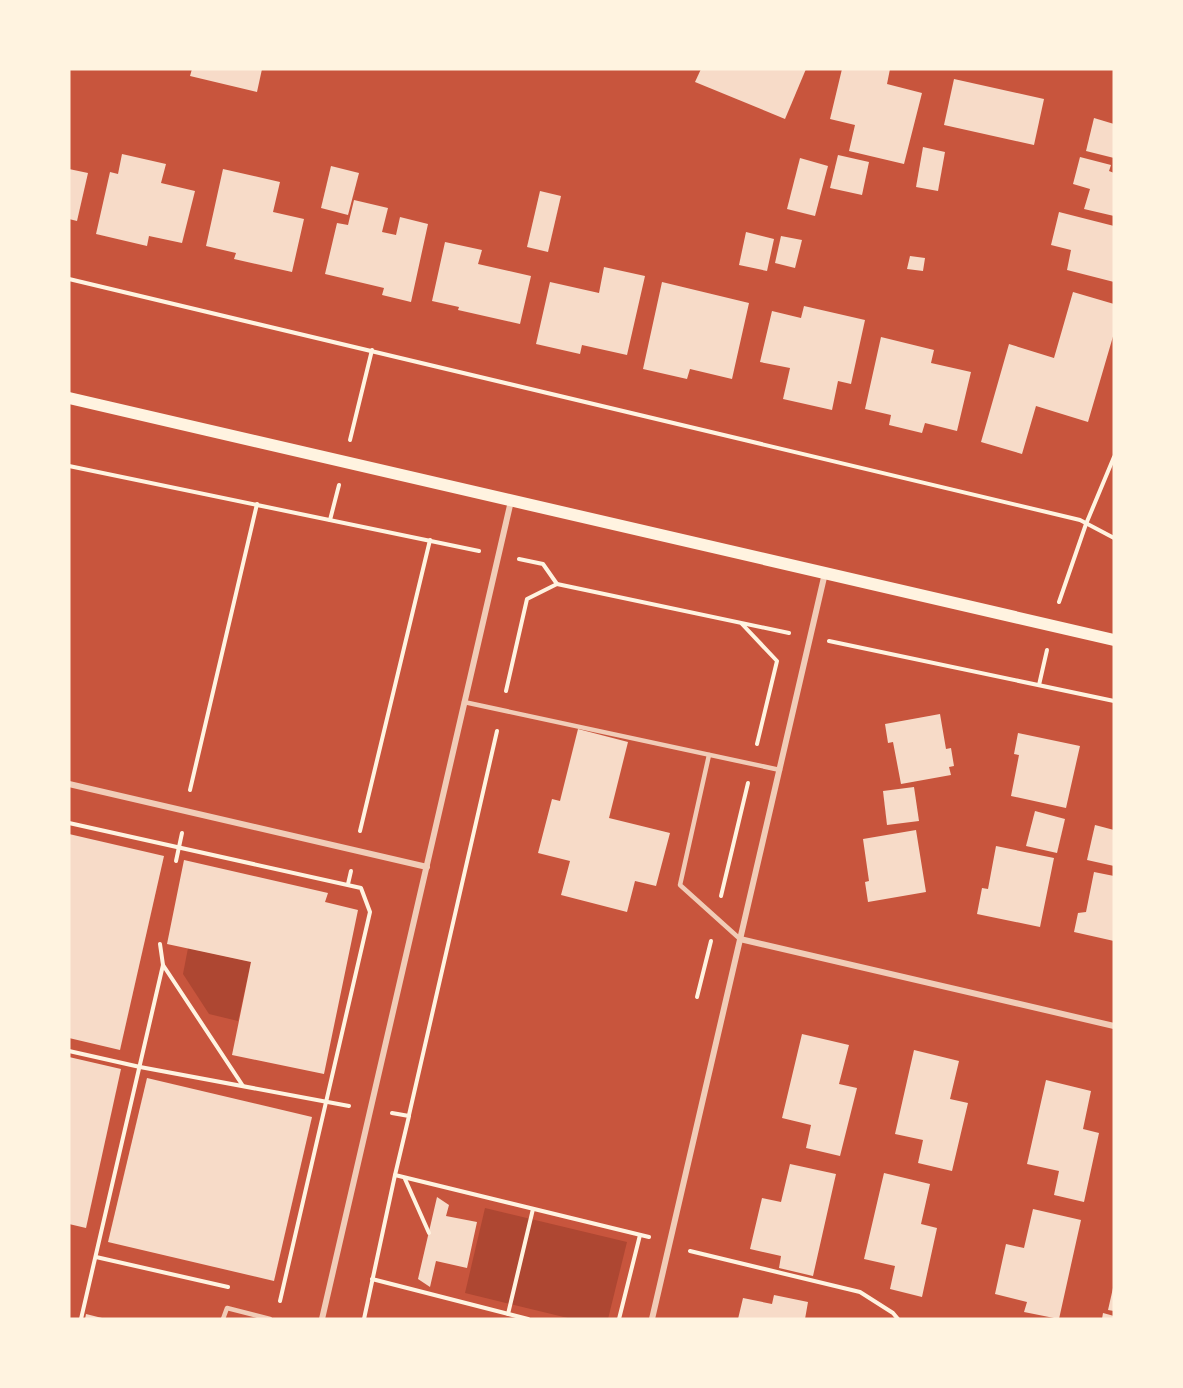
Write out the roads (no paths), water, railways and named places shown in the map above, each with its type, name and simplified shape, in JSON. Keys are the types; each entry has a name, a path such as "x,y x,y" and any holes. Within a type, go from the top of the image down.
{"main road":[{"path":"69,398 1114,640"}],"street":[{"path":"322,1319 511,500"},
{"path":"652,1319 825,573"},
{"path":"69,784 427,867"},
{"path":"740,939 1114,1026"}],"lane":[{"path":"465,702 780,770"},
{"path":"709,754 681,885 740,939"},
{"path":"224,1319 226,1308 270,1319"}]}
